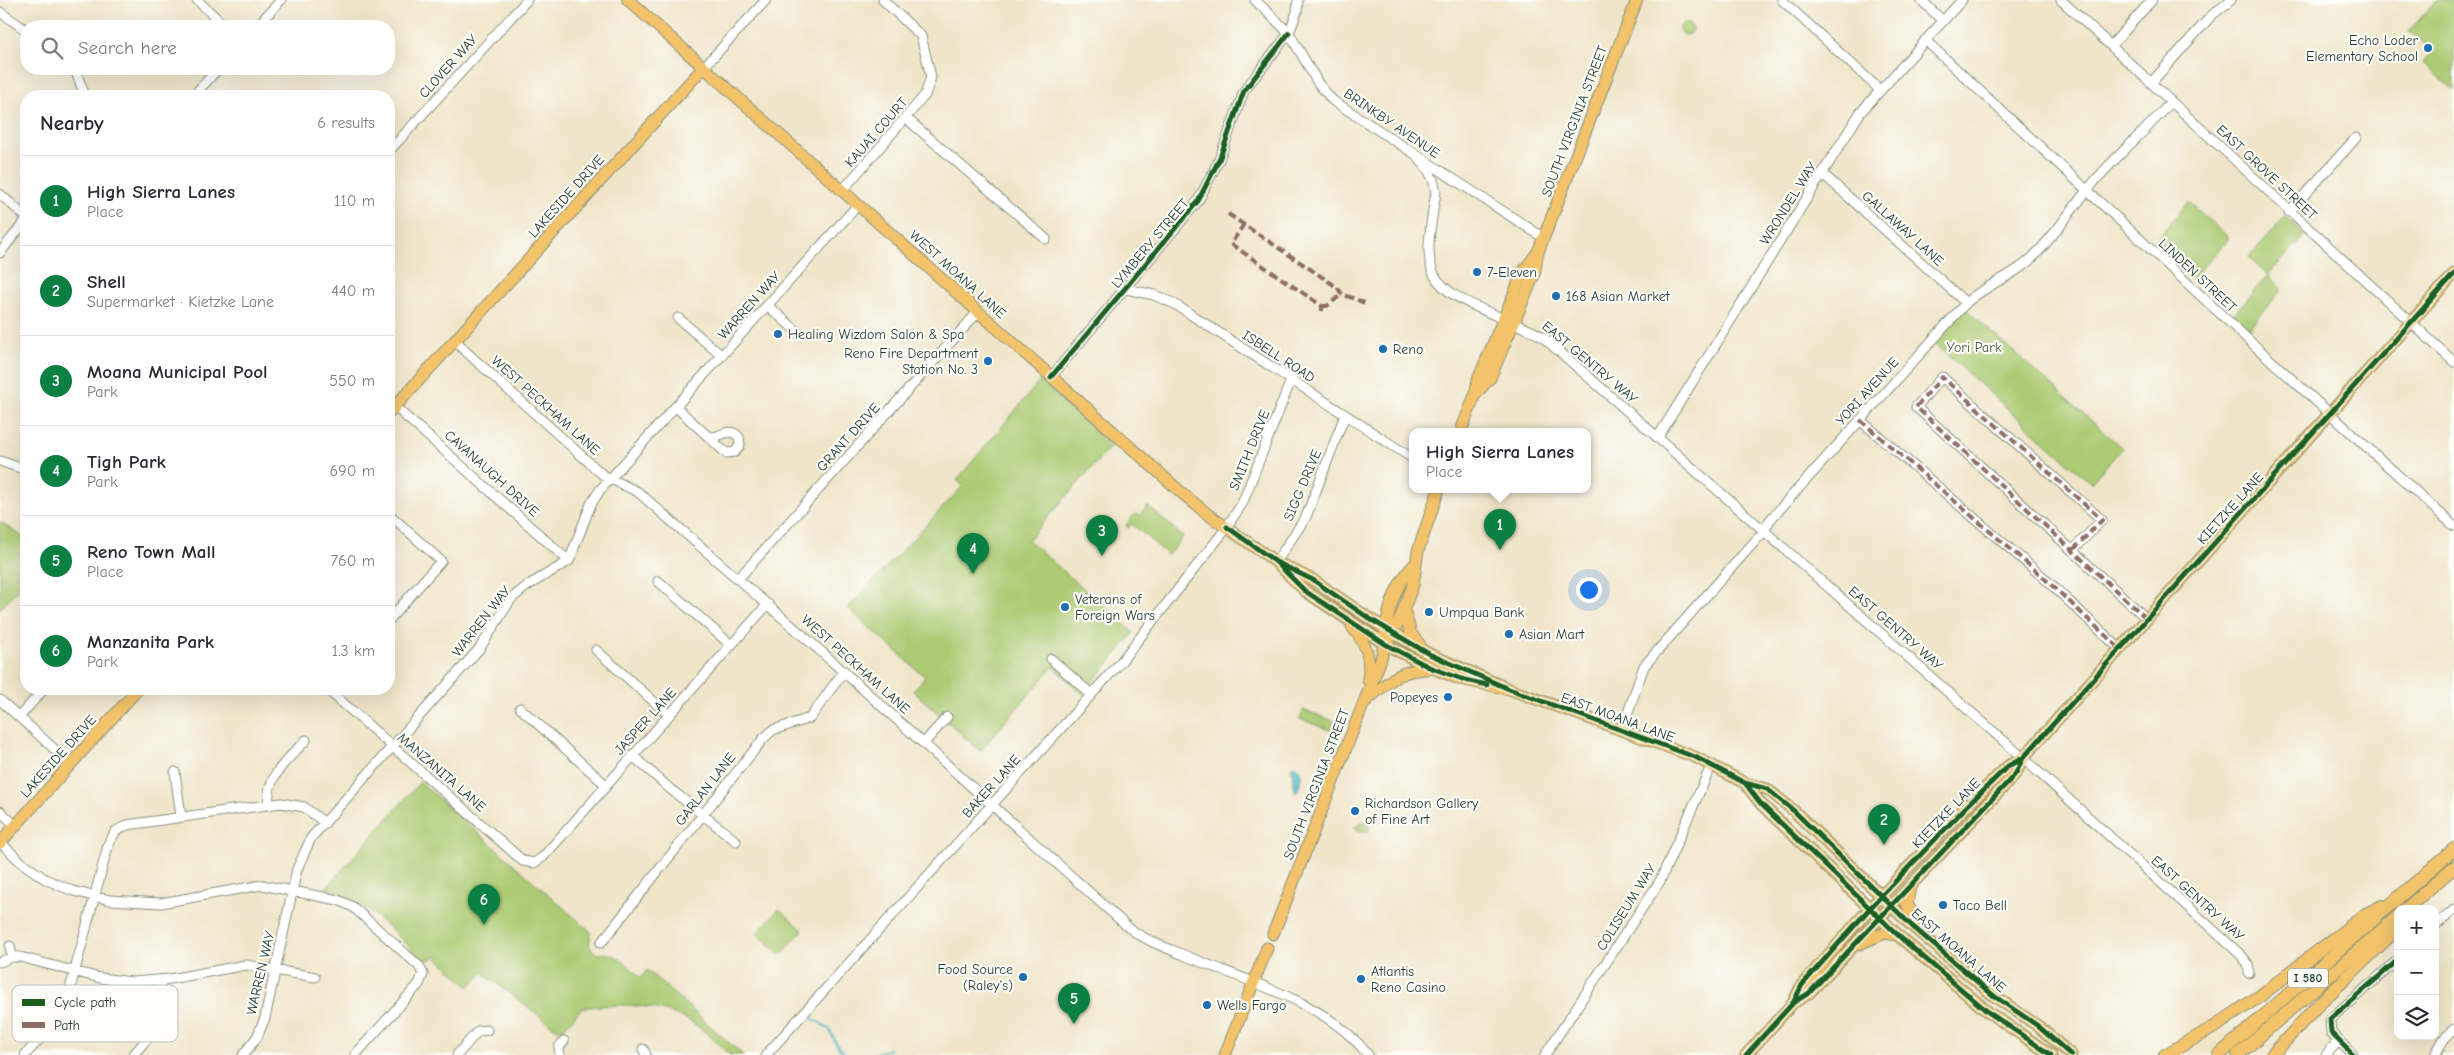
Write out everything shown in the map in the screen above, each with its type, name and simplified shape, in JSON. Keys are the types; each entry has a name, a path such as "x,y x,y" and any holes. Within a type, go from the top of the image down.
{"highway":[{"name":"I 580","path":"2219,1055 2454,849"},
{"path":"2412,905 2454,867"},
{"path":"2165,1055 2224,1021 2260,996 2366,914 2395,900"},
{"name":"I 580","path":"2238,1055 2394,919"},
{"path":"2272,1055 2310,1013 2394,932"}],"main road":[{"name":"WEST MOANA LANE","path":"628,0 1192,502 1276,562 1313,580 1390,631"},
{"name":"SOUTH VIRGINIA STREET","path":"1462,428 1475,395 1478,380 1508,321 1523,272 1538,252 1544,238 1637,0"},
{"name":"LAKESIDE DRIVE","path":"395,407 703,68"},
{"name":"KIETZKE LANE","path":"1793,1003 1810,993 1879,917 2016,773 2023,758 2454,274"},
{"name":"SOUTH VIRGINIA STREET","path":"1273,934 1390,631 1404,610 1413,585 1414,565 1438,493"},
{"name":"WEST MOANA LANE","path":"1276,562 1305,592 1385,644"},
{"name":"SOUTH VIRGINIA STREET","path":"1390,631 1388,616 1398,587 1414,565"},
{"path":"1404,610 1415,639 1431,655"},
{"path":"1344,617 1359,635 1368,651 1369,670 1364,702"},
{"name":"EAST MOANA LANE","path":"1390,631 1431,655 1509,689 1712,764 1745,783 1767,790 1780,800 1933,944 1994,996 2030,1021 2071,1055"},
{"name":"EAST MOANA LANE","path":"1385,644 1434,669 1465,680 1509,689"},
{"path":"1364,702 1401,672 1416,669 1434,669"},
{"name":"LAKESIDE DRIVE","path":"0,843 133,695"},
{"name":"KIETZKE LANE","path":"1746,1055 1793,1003 1802,985 1870,908 1977,796 2008,766 2023,758"},
{"name":"EAST MOANA LANE","path":"1745,783 1761,804 1898,935 1981,1006 2051,1055"},
{"path":"1911,884 1907,904 1933,944"},
{"path":"1847,952 1868,939 1885,932 1898,935"},
{"path":"1225,1055 1267,948"},
{"path":"1981,1006 1993,1004 2011,1017 2030,1021"}],"street":[{"path":"197,0 219,20"},
{"path":"263,20 282,0"},
{"name":"CLOVER WAY","path":"395,144 527,0"},
{"name":"LAKESIDE DRIVE","path":"703,68 766,0"},
{"name":"KAUAI COURT","path":"842,191 929,90 931,78 921,36 883,0"},
{"name":"BRINKBY AVENUE","path":"1255,0 1290,33 1318,83 1332,100 1418,158 1544,238"},
{"name":"LYMBERY STREET","path":"1051,377 1198,201 1219,160 1244,91 1290,33 1297,12 1298,0"},
{"path":"1782,0 1880,90"},
{"path":"1921,0 1943,21"},
{"name":"WRONDEL WAY","path":"1658,437 1860,113 1962,0"},
{"name":"EAST GROVE STREET","path":"2061,0 2454,362"},
{"path":"2111,46 2152,0"},
{"path":"2150,83 2211,16 2231,0"},
{"path":"0,12 20,26"},
{"name":"LINDEN STREET","path":"1925,40 2329,414 2454,526"},
{"path":"77,75 83,90"},
{"path":"199,90 212,75"},
{"name":"YORI AVENUE","path":"1622,730 1644,666 1764,531 1770,520 1966,302 1984,287 2017,269 2032,258 2127,145 2144,132 2171,102"},
{"path":"906,118 1046,239"},
{"path":"2289,212 2356,138"},
{"name":"EAST GENTRY WAY","path":"1418,158 1430,171 1436,192 1428,258 1433,274 1446,290 1508,321 1529,328 1544,338 2023,758 2241,955 2248,964 2249,974"},
{"name":"GALLAWAY LANE","path":"1822,174 1966,302"},
{"path":"0,194 20,212"},
{"name":"WARREN WAY","path":"242,1055 262,1027 293,890 305,848 392,746 480,648 512,599 527,586 570,561 591,504 610,478 858,205"},
{"path":"0,253 20,226"},
{"name":"ISBELL ROAD","path":"1126,289 1154,295 1173,303 1409,456"},
{"path":"768,306 800,334"},
{"name":"GRANT DRIVE","path":"738,578 978,312"},
{"path":"678,318 722,356"},
{"name":"WEST PECKHAM LANE","path":"456,340 463,349 603,475 638,492 768,604 1139,936 1253,982 1326,1016 1352,1036 1368,1055"},
{"path":"2074,550 2102,520 1942,377 1916,407 2147,619"},
{"name":"SMITH DRIVE","path":"1227,527 1242,504 1291,380"},
{"path":"676,407 710,437"},
{"name":"CAVANAUGH DRIVE","path":"395,413 570,561"},
{"name":"SIGG DRIVE","path":"1276,562 1303,524 1345,415"},
{"path":"1860,420 2043,577 2120,648"},
{"path":"0,461 20,468"},
{"path":"395,519 441,561 395,613"},
{"name":"BAKER LANE","path":"766,1055 1092,694 1132,648 1227,527"},
{"path":"658,581 731,646"},
{"name":"JASPER LANE","path":"543,857 768,604"},
{"path":"596,650 669,715"},
{"path":"1051,659 1092,694"},
{"name":"GARLAN LANE","path":"601,943 767,734 780,727 810,718 844,671"},
{"path":"19,717 39,695"},
{"name":"MANZANITA LANE","path":"334,695 523,861 534,863 543,857"},
{"path":"0,700 71,764"},
{"path":"520,708 606,785"},
{"path":"924,743 947,717"},
{"path":"269,805 268,791 273,778 306,740"},
{"path":"633,756 736,841"},
{"name":"COLISEUM WAY","path":"1545,1055 1660,882 1712,764"},
{"path":"175,772 181,817"},
{"path":"71,985 109,842 116,831 127,825 269,805 296,804 311,812 325,823"},
{"path":"0,811 15,826"},
{"path":"0,843 21,862 46,879 74,891 95,897 144,903 178,900 251,885 274,886 293,890 338,900 354,907 427,974 355,1055"},
{"path":"2439,923 2454,910"},
{"path":"10,946 12,957"},
{"path":"0,962 12,957 117,980 160,980 236,965 257,965 315,977"},
{"path":"2353,1055 2329,1028 2330,1019 2394,963"},
{"path":"160,980 160,985"},
{"path":"2435,1055 2441,1044 2454,1029"},
{"path":"457,1055 478,1031 487,1030"},
{"path":"2326,1055 2338,1040"},
{"path":"560,1055 559,1046 564,1041"},
{"path":"25,1055 36,1042"},
{"path":"133,1055 145,1042"}],"green space":[{"path":"2437,0 2454,0 2454,91 2423,63 2431,54 2430,49 2409,31"},
{"path":"1686,23 1692,29 1686,35 1680,29"},
{"path":"2189,202 2229,238 2192,279 2153,243"},
{"path":"2285,217 2305,235 2268,275 2249,257"},
{"path":"2268,275 2282,290 2247,330 2232,316"},
{"name":"Yori Park","path":"1964,308 2122,448 2091,483 1933,342"},
{"path":"1040,381 1111,446 1028,540 1134,633 1083,694 1053,667 980,751 913,691 925,677 848,608 963,486 957,480"},
{"path":"1148,506 1183,537 1168,555 1132,524 1128,528 1126,525 1136,513 1139,516"},
{"path":"0,522 20,535 20,587 0,609"},
{"path":"1303,710 1339,723 1336,730 1330,730 1300,719"},
{"path":"420,782 591,932 589,946 597,954 604,953 622,960 641,978 647,970 743,1055 730,1055 696,1025 679,1016 666,1011 638,1006 610,1005 582,1008 565,1027 557,1029 483,973 469,987 435,956 429,960 422,959 366,908 340,893 326,888"},
{"path":"1367,820 1366,823 1369,825 1368,832 1360,832 1355,827"},
{"path":"779,909 803,930 781,955 757,933"}],"water":[{"path":"1293,765 1301,772 1299,790 1295,792 1291,767"}],"waterway":[{"path":"812,1018 829,1029 838,1047 847,1055"},
{"path":"869,1055 890,1049"}],"marked path":[{"path":"1228,214 1337,287 1342,294 1365,303"},
{"path":"1244,224 1231,244 1322,306 1322,311"},
{"path":"1322,306 1327,306 1342,294"},
{"path":"2073,550 2102,520 1942,377 1916,407 2147,619"},
{"path":"1860,420 2043,577 2120,649"}],"cycle path":[{"path":"1051,377 1198,201 1219,160 1244,91 1289,33"},
{"path":"1793,1003 1809,993 2008,782 2016,773 2023,758 2454,274"},
{"path":"1227,527 1276,562 1305,591 1385,644 1429,667 1465,680 1487,685"},
{"path":"1276,562 1313,580 1370,619 1429,654 1509,689 1695,757 1745,783 1767,789 1794,811 1912,926 1994,996 2038,1026 2071,1055"},
{"path":"1746,1055 1793,1003 1802,985 1870,908 1965,808 2008,766 2023,758"},
{"path":"1745,783 1761,804 1902,939 1988,1012 2051,1055"},
{"path":"2353,1055 2331,1033 2330,1019 2394,963"}],"place":[{"name":"Echo Loder Elementary School","path":"2428,48"},
{"name":"7-Eleven","path":"1477,272"},
{"name":"168 Asian Market","path":"1556,296"},
{"name":"Healing Wizdom Salon & Spa","path":"778,334"},
{"name":"Reno","path":"1383,349"},
{"name":"Reno Fire Department Station No. 3","path":"988,361"},
{"name":"High Sierra Lanes","path":"1500,550"},
{"name":"Moana Municipal Pool","path":"1102,556"},
{"name":"Tigh Park","path":"973,574"},
{"name":"Veterans of Foreign Wars","path":"1065,607"},
{"name":"Umpqua Bank","path":"1429,612"},
{"name":"Asian Mart","path":"1509,634"},
{"name":"Popeyes","path":"1448,697"},
{"name":"Richardson Gallery of Fine Art","path":"1355,811"},
{"name":"Shell","path":"1884,845"},
{"name":"Taco Bell","path":"1943,905"},
{"name":"Manzanita Park","path":"484,925"},
{"name":"Food Source (Raley's)","path":"1023,977"},
{"name":"Atlantis Reno Casino","path":"1361,979"},
{"name":"Wells Fargo","path":"1207,1005"},
{"name":"Reno Town Mall","path":"1074,1024"}]}
